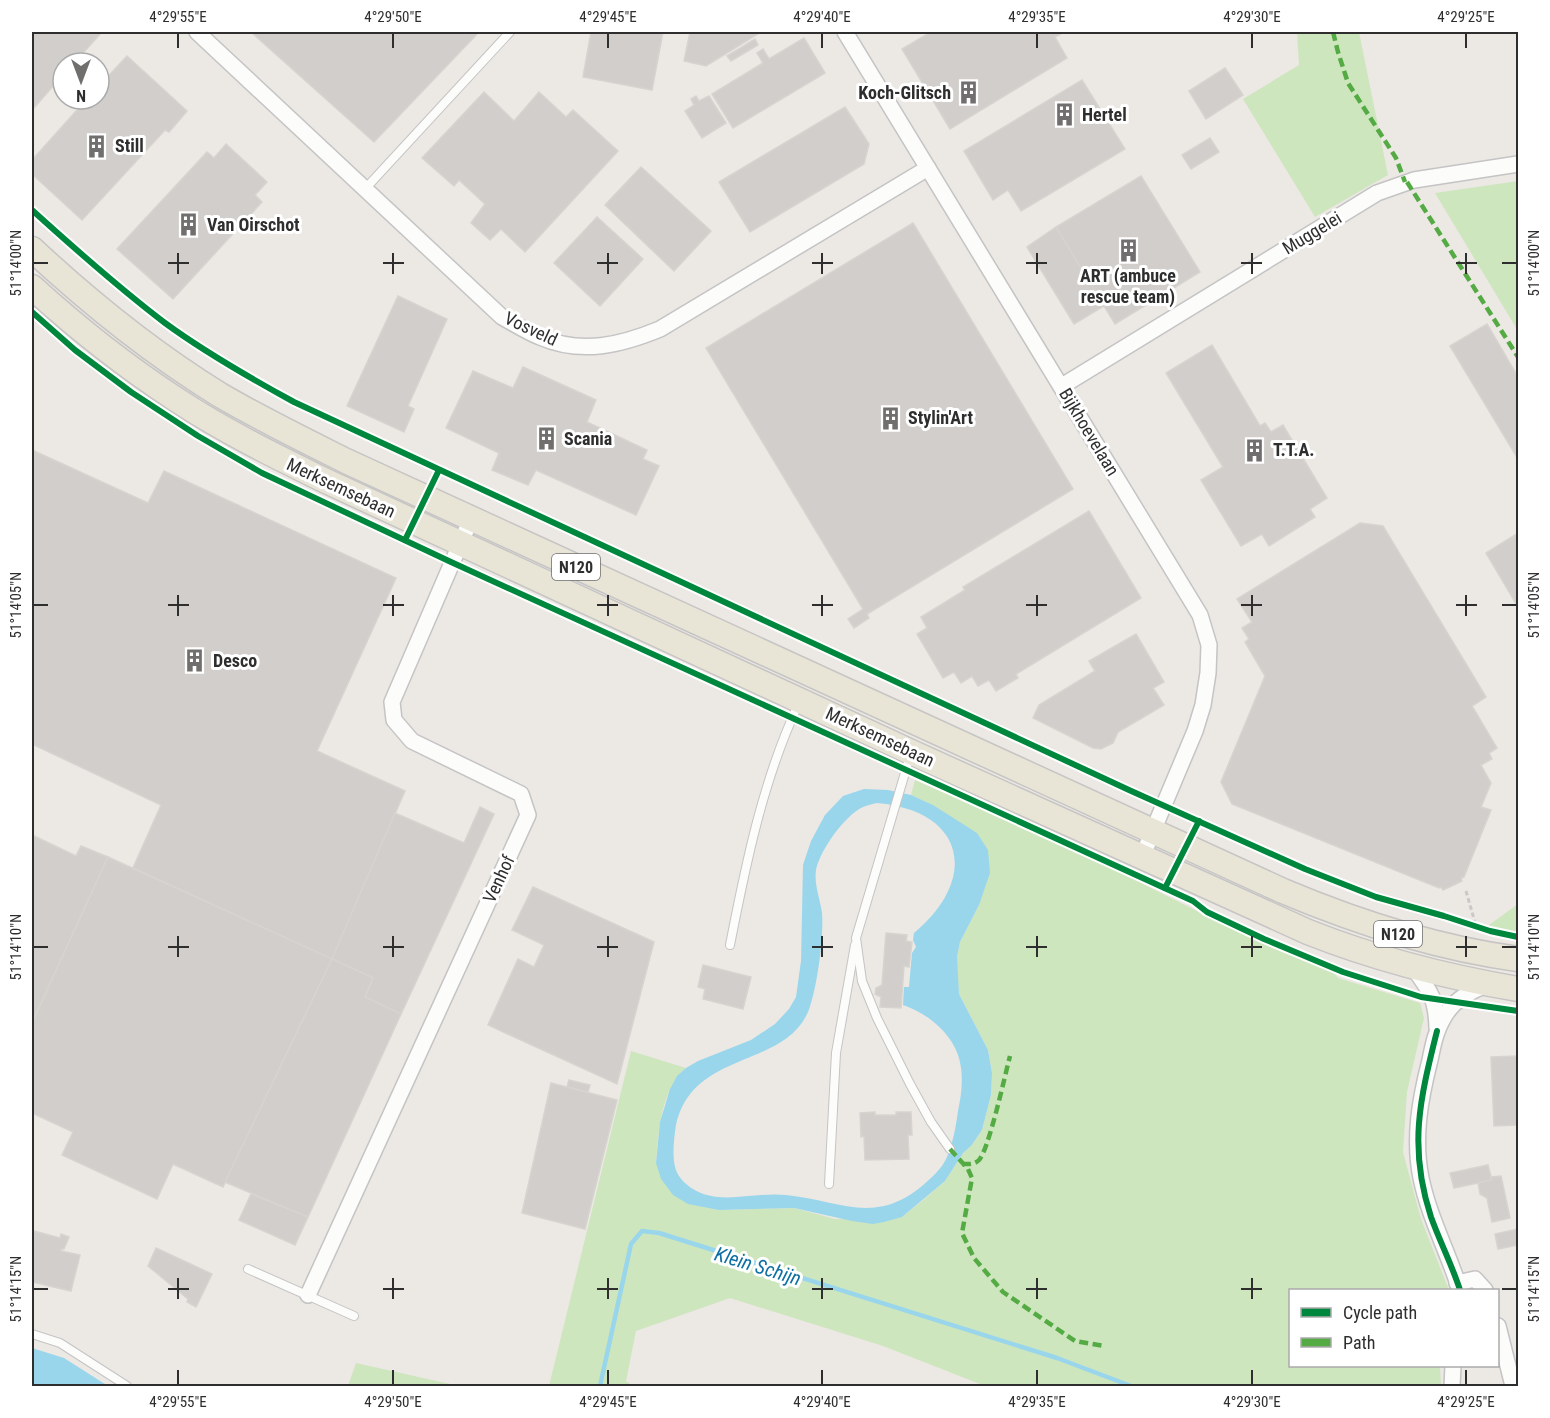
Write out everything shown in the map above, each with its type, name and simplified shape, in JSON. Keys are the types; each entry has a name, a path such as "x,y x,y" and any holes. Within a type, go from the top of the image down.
{"main road":[{"name":"Merksemsebaan","path":"32,249 69,284 151,348 219,394 269,422 471,519 1283,891 1377,928 1420,940 1518,959"},
{"name":"Merksemsebaan","path":"32,289 106,350 176,400 256,447 460,544 1308,932 1364,953 1518,989"}],"street":[{"name":"Vosveld","path":"197,32 502,318 541,338 568,345 592,347 630,342 660,329 928,168"},
{"name":"Bijkhoevelaan","path":"845,32 1200,615 1209,645 1203,705 1195,730 1142,857"},
{"name":"Muggelei","path":"1062,386 1377,193 1414,180 1518,164"},
{"path":"32,289 52,268"},
{"path":"256,447 269,422"},
{"name":"Venhof","path":"308,1295 528,815 521,794 412,741 394,720 392,702 471,519"},
{"path":"1412,966 1431,991 1437,1031"},
{"path":"1484,1289 1475,1279 1458,1287 1431,1216 1421,1176 1418,1116 1437,1031 1445,1015 1471,991 1490,984"},
{"path":"1499,1334 1513,1386"},
{"path":"1452,1386 1453,1367"}],"lane":[{"path":"365,189 510,32"},
{"path":"730,945 762,801 800,700"},
{"path":"829,1184 836,1053 856,938 911,752"},
{"path":"856,938 861,981 877,1018 915,1094 950,1149"},
{"path":"248,1269 354,1317"},
{"path":"32,1334 60,1343 127,1386"}],"path":[{"path":"1466,891 1482,926"},
{"path":"1466,922 1482,926"}],"green space":[{"path":"1297,32 1359,32 1388,175 1315,217 1243,99 1299,65"},
{"path":"1518,181 1518,331 1435,193"},
{"path":"915,780 1091,858 1259,942 1330,968 1338,978 1420,1003 1424,1018 1407,1092 1403,1152 1421,1219 1449,1289 1289,1289 1289,1367 1440,1367 1441,1386 985,1386 883,1346 730,1298 636,1331 626,1381 633,1386 549,1386 631,1051 686,1068 671,1088 662,1112 656,1163 719,1210 794,1208 835,1219 902,1217 945,1181 963,1153 982,1130 991,1095 992,1073 988,1050 959,994 957,976 960,942 979,905 945,814 933,805 911,795"},
{"path":"1518,904 1518,935 1490,927 1489,925"},
{"path":"356,1363 459,1386 348,1386"}],"water":[{"path":"864,789 888,790 911,795 933,805 977,833 988,850 990,873 979,905 960,942 957,957 959,994 988,1050 992,1073 991,1095 982,1130 963,1153 945,1181 902,1217 884,1222 873,1224 852,1221 794,1208 719,1210 688,1204 673,1195 661,1179 656,1163 660,1122 670,1089 677,1076 686,1068 751,1040 775,1024 789,1009 796,997 801,961 803,865 811,841 825,815 843,796","holes":["877,803 907,809 929,819 945,833 953,851 954,870 948,891 935,912 914,933 913,940 916,947 912,953 909,987 904,987 903,1005 923,1014 941,1029 959,1057 962,1074 961,1095 953,1140 945,1161 929,1180 905,1198 872,1208 839,1205 786,1195 720,1197 696,1191 680,1178 674,1162 676,1125 686,1101 700,1084 719,1071 779,1043 796,1030 808,1012 819,963 822,935 822,913 816,886 816,870 822,853 841,825 863,807"]},
{"path":"32,1348 64,1358 108,1386 32,1386"}],"building":[{"path":"32,32 102,32 85,51 51,51 51,89 32,110"},
{"path":"251,32 479,32 374,142"},
{"path":"591,32 663,32 652,90 583,77"},
{"path":"690,32 761,32 706,66 684,61"},
{"name":"Koch-Glitsch","path":"931,32 1064,32 1055,37 1067,58 950,129 902,49"},
{"path":"804,38 825,73 733,128 712,94 763,63 757,53 763,49 769,59"},
{"path":"755,39 758,45 731,61 727,56"},
{"name":"Still","path":"127,56 187,111 169,132 165,130 82,220 32,174 32,160 76,111 111,111 111,73"},
{"path":"1225,68 1243,95 1206,119 1189,91"},
{"name":"Hertel","path":"1082,80 1125,149 1021,211 1008,190 993,200 964,151"},
{"path":"484,92 514,121 539,92 566,117 573,110 618,151 525,252 501,229 490,240 471,223 485,204 459,180 454,186 422,158"},
{"path":"696,96 699,101 709,96 726,123 702,138 685,111 694,105 691,99"},
{"path":"845,107 869,144 864,164 750,232 719,182"},
{"path":"1210,138 1219,152 1191,169 1182,155"},
{"name":"Van Oirschot","path":"226,144 267,182 255,195 262,202 173,299 117,249 207,152 214,158"},
{"path":"641,167 711,231 674,271 605,205"},
{"name":"ART (ambuce rescue team)","path":"1141,176 1200,272 1115,324 1056,227"},
{"path":"597,217 643,259 600,306 554,263"},
{"name":"Stylin'Art","path":"913,223 1073,489 867,614 869,618 854,628 848,619 863,609 706,348"},
{"path":"1056,227 1104,306 1074,324 1027,247"},
{"path":"398,296 447,319 408,406 414,409 404,432 347,406"},
{"path":"1487,324 1518,377 1518,459 1450,346"},
{"name":"T.T.A.","path":"1212,345 1260,426 1265,423 1271,432 1283,425 1327,498 1310,509 1315,517 1269,546 1262,534 1241,546 1201,480 1223,467 1166,373"},
{"name":"Scania","path":"523,367 596,400 587,422 647,450 643,459 659,466 636,515 536,470 528,485 492,470 499,453 446,428 473,371 513,388"},
{"name":"Desco","path":"32,450 148,503 164,471 396,578 317,751 405,791 332,959 133,868 161,805 32,744"},
{"path":"1089,511 1141,598 1016,674 1018,678 996,691 989,680 978,686 972,676 961,683 954,672 943,678 917,634 927,628 921,617 965,590 963,587"},
{"path":"1360,523 1383,526 1486,697 1472,706 1497,748 1489,753 1492,759 1481,765 1491,783 1481,807 1491,810 1464,877 1461,878 1462,881 1443,890 1441,887 1232,804 1221,782 1265,676 1245,642 1249,639 1242,628 1252,622 1237,599"},
{"path":"1518,533 1518,607 1486,553"},
{"path":"1136,634 1164,682 1153,688 1164,705 1118,732 1113,743 1101,749 1093,748 1033,718 1039,705 1095,671 1089,661"},
{"path":"480,807 494,814 401,1014 365,997 373,978 332,959 395,813 464,843"},
{"path":"32,835 76,856 81,846 108,857 32,1023"},
{"path":"108,857 332,959 223,1187 173,1164 157,1199 62,1155 73,1132 32,1113 32,1023"},
{"path":"533,887 654,942 617,1084 488,1025 518,959 534,967 544,945 512,930"},
{"path":"886,933 907,935 906,941 912,942 909,967 904,966 901,1008 880,1007 881,997 875,994 876,988 882,985"},
{"path":"332,959 373,978 365,997 401,1014 308,1217 225,1182"},
{"path":"703,965 751,977 743,1009 703,999 705,989 698,987"},
{"path":"1518,1056 1518,1125 1494,1126 1491,1057"},
{"path":"569,1080 590,1085 588,1092 567,1087"},
{"path":"551,1083 617,1100 585,1229 522,1213"},
{"path":"875,1112 875,1115 896,1115 896,1112 911,1112 912,1135 908,1135 909,1159 865,1160 860,1113"},
{"path":"1488,1165 1492,1180 1454,1188 1450,1173"},
{"path":"1501,1176 1510,1218 1492,1222 1487,1198 1480,1194 1478,1183 1492,1180 1491,1177"},
{"path":"251,1194 308,1217 295,1245 239,1220"},
{"path":"1518,1229 1518,1245 1498,1249 1495,1234"},
{"path":"34,1231 60,1238 61,1234 69,1237 61,1251 80,1255 71,1291 32,1282"},
{"path":"156,1248 212,1274 196,1307 187,1302 188,1299 148,1266"}],"waterway":[{"name":"Klein Schijn","path":"600,1386 631,1244 642,1231 659,1233 1057,1358 1131,1386"}],"marked path":[{"path":"1333,32 1348,83 1396,158 1405,182"},
{"path":"1407,182 1518,357"},
{"path":"962,1164 975,1163 983,1153 1010,1056"},
{"path":"950,1149 968,1169 972,1178 962,1233 974,1258 1003,1292 1075,1341 1104,1346"}],"cycle path":[{"path":"32,210 97,268 165,323 228,365 294,402 1129,790 1305,869 1376,897 1490,931 1518,937"},
{"path":"32,312 75,350 131,392 198,436 262,473 451,562 1193,901 1207,912 1264,939 1343,972 1421,997 1518,1011"},
{"path":"405,540 439,470"},
{"path":"1165,888 1199,821"},
{"path":"1437,1031 1419,1123 1420,1168 1431,1217 1460,1289"}],"place":[{"name":"Koch-Glitsch","path":"969,93"},
{"name":"Hertel","path":"1064,115"},
{"name":"Still","path":"97,146"},
{"name":"Van Oirschot","path":"189,225"},
{"name":"ART (ambuce rescue team)","path":"1128,250"},
{"name":"Stylin'Art","path":"890,418"},
{"name":"Scania","path":"546,439"},
{"name":"T.T.A.","path":"1255,450"},
{"name":"Desco","path":"195,661"}]}
